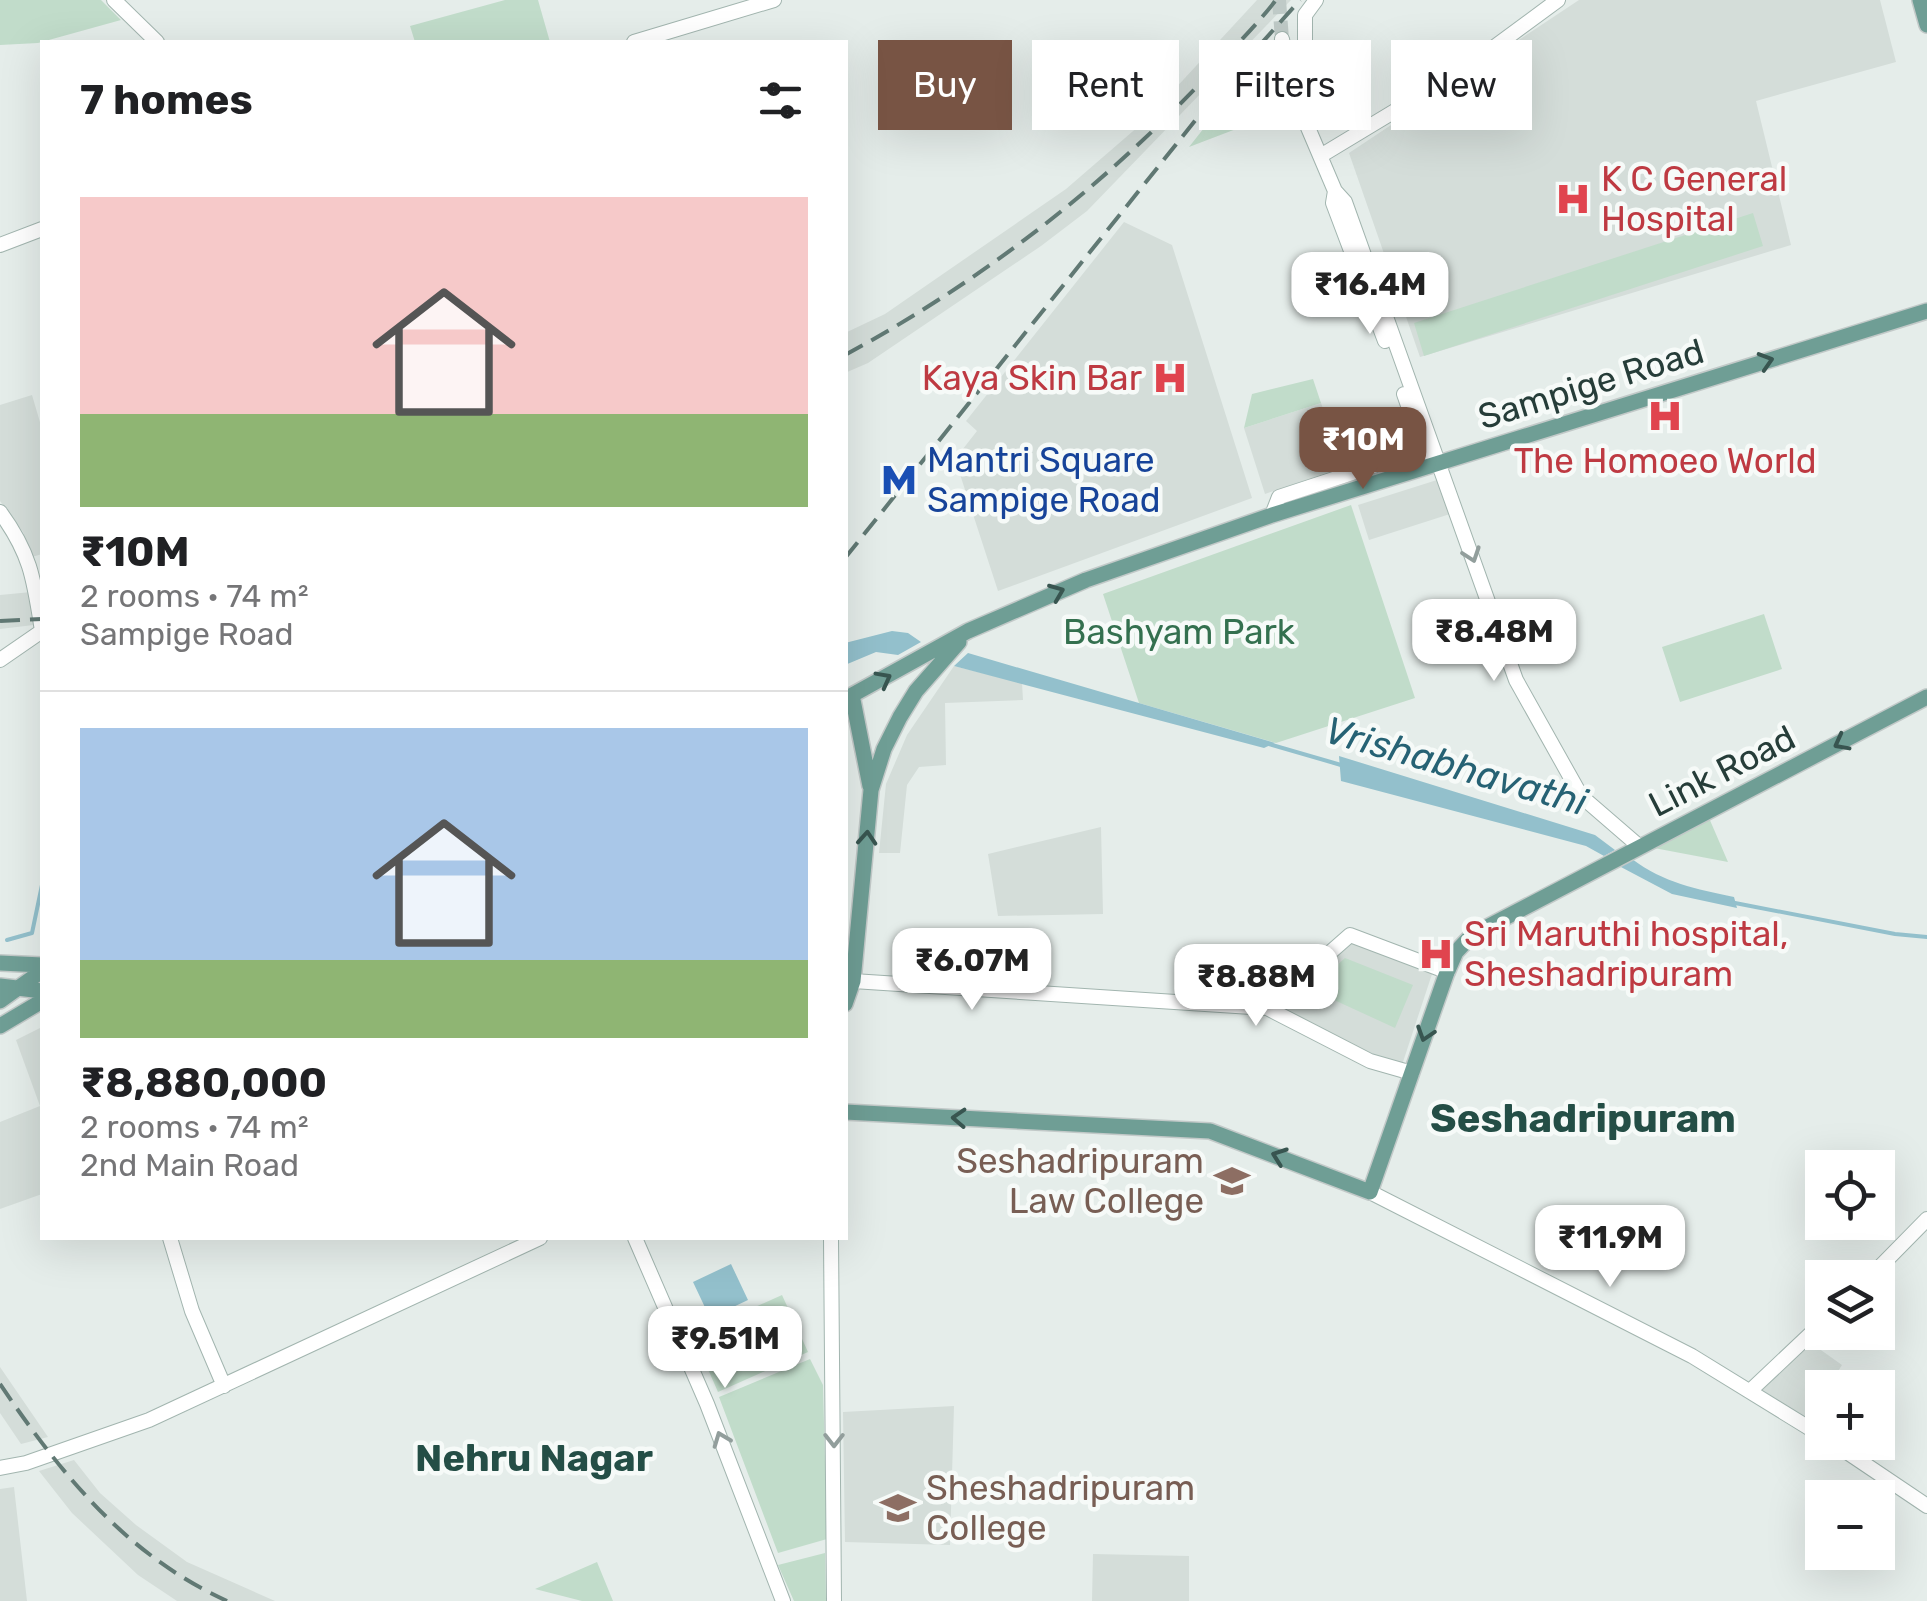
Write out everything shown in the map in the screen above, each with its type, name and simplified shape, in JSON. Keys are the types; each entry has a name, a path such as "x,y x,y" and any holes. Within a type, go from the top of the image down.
{"main road":[{"path":"114,0 155,40"},
{"path":"641,40 774,0"},
{"path":"1305,40 1304,14 1316,0"},
{"path":"1322,155 1466,68 1558,0"},
{"path":"1920,0 1927,25"},
{"path":"1311,130 1335,191 1345,202 1428,448 1516,680 1582,796 1626,854"},
{"path":"0,245 40,230"},
{"name":"Sampige Road","path":"849,697 958,639 1086,580 1272,515 1927,311"},
{"name":"Sampige Road","path":"1272,515 1279,497 1428,448"},
{"path":"0,512 22,541 33,574 40,618"},
{"path":"0,660 40,631"},
{"path":"848,995 853,981 871,790 891,732 916,691 958,639"},
{"path":"849,697 871,790"},
{"name":"Link Road","path":"1370,1192 1448,972 1456,952 1472,935 1927,697"},
{"path":"1267,1008 1350,936 1448,972"},
{"path":"0,963 40,968"},
{"path":"0,1001 40,970"},
{"path":"853,981 1267,1008 1370,1062 1412,1073"},
{"path":"0,986 40,991"},
{"path":"0,1026 40,1002"},
{"path":"848,1112 1210,1131 1370,1192 1692,1356 1805,1425"},
{"path":"1886,1260 1927,1219"},
{"path":"171,1240 192,1310 224,1386"},
{"path":"0,1468 26,1463 149,1420 536,1240"},
{"path":"637,1240 707,1404 783,1601"},
{"path":"831,1240 834,1601"},
{"path":"1751,1390 1805,1338"},
{"path":"1859,1460 1927,1506"}],"shaded area":[{"path":"1257,0 1291,0 1252,40 1220,40"},
{"name":"K C General Hospital","path":"1579,0 1880,0 1896,62 1756,101 1791,245 1420,357 1349,153 1391,125 1391,130 1532,130 1532,40 1519,40"},
{"path":"1199,63 1199,95 1179,116 1179,84"},
{"path":"1134,130 1165,130 1087,211 868,363 848,372 848,332 885,314 1066,189"},
{"path":"1124,222 1172,245 1252,498 998,591 955,459 977,431 966,421"},
{"path":"32,395 40,422 40,555 32,557 23,532 0,501 0,405"},
{"path":"1321,403 1344,467 1265,494 1244,428"},
{"path":"1437,480 1450,514 1369,540 1358,505"},
{"path":"40,591 40,624 0,629 0,595"},
{"path":"954,666 1022,683 1023,700 945,703 946,765 919,767 907,785 900,853 879,853 886,784 907,735"},
{"path":"1101,827 1103,914 998,916 988,854"},
{"path":"1351,939 1433,971 1401,1068 1274,1006"},
{"path":"40,1028 40,1106 16,1040"},
{"path":"40,1106 40,1195 0,1209 0,1122"},
{"path":"1805,1349 1821,1350 1842,1365 1839,1370 1805,1370 1805,1418 1761,1391"},
{"path":"0,1367 48,1437 21,1444 0,1413"},
{"name":"Sheshadripuram College","path":"954,1406 950,1545 845,1542 843,1412"},
{"path":"74,1460 100,1493 187,1562 275,1601 177,1601 138,1575 72,1513 39,1471"},
{"path":"14,1487 27,1601 0,1601 0,1489"},
{"path":"1093,1554 1189,1556 1189,1601 1092,1601"}],"green space":[{"path":"0,0 101,0 121,20 38,43 0,45"},
{"path":"505,0 538,0 549,40 414,40 410,26"},
{"path":"1202,130 1233,130 1189,147"},
{"path":"1753,213 1763,246 1424,356 1414,323"},
{"path":"1313,379 1321,403 1244,428 1252,394"},
{"name":"Bashyam Park","path":"1351,505 1415,698 1276,743 1139,703 1103,594"},
{"path":"1764,614 1782,669 1680,702 1662,647"},
{"path":"1709,818 1728,862 1654,848"},
{"path":"1345,958 1413,985 1395,1028 1319,993 1325,976"},
{"path":"782,1295 808,1352 718,1392 693,1335"},
{"path":"810,1359 823,1385 827,1539 778,1553 719,1397"},
{"path":"825,1553 826,1601 794,1601 778,1565"},
{"path":"597,1562 613,1601 582,1601 535,1589"}],"water":[{"path":"892,631 908,633 921,642 898,655 876,652 848,664 848,642"},
{"path":"968,653 1275,743 1264,748 954,666"},
{"path":"1339,756 1595,835 1615,850 1604,856 1586,846 1341,781"},
{"path":"1632,859 1668,879 1734,897 1737,908 1672,894 1619,866"},
{"path":"731,1264 748,1300 710,1318 693,1282"}],"waterway":[{"name":"Vrishabhavathi","path":"1269,744 1341,765"},
{"path":"7,940 32,933 40,895"},
{"name":"Vrishabhavathi","path":"1735,903 1927,937"}],"tunnel":[{"path":"1279,0 1282,39"}],"railway":[{"path":"848,353 945,296 1084,193 1169,115 1276,0"},
{"path":"848,554 1218,92 1300,0"},
{"path":"0,621 40,619"},
{"path":"0,1384 47,1449 98,1509 158,1560 227,1601"}],"place":[{"name":"K C General Hospital","path":"1573,199"},
{"name":"Kaya Skin Bar","path":"1170,378"},
{"name":"The Homoeo World","path":"1665,416"},
{"name":"Mantri Square Sampige Road","path":"899,480"},
{"name":"Sri Maruthi hospital, Sheshadripuram","path":"1436,954"},
{"name":"Seshadripuram Law College","path":"1232,1181"},
{"name":"Sheshadripuram College","path":"898,1508"}],"district":[{"name":"Seshadripuram","path":"1583,1118"},
{"name":"Nehru Nagar","path":"534,1458"}]}
